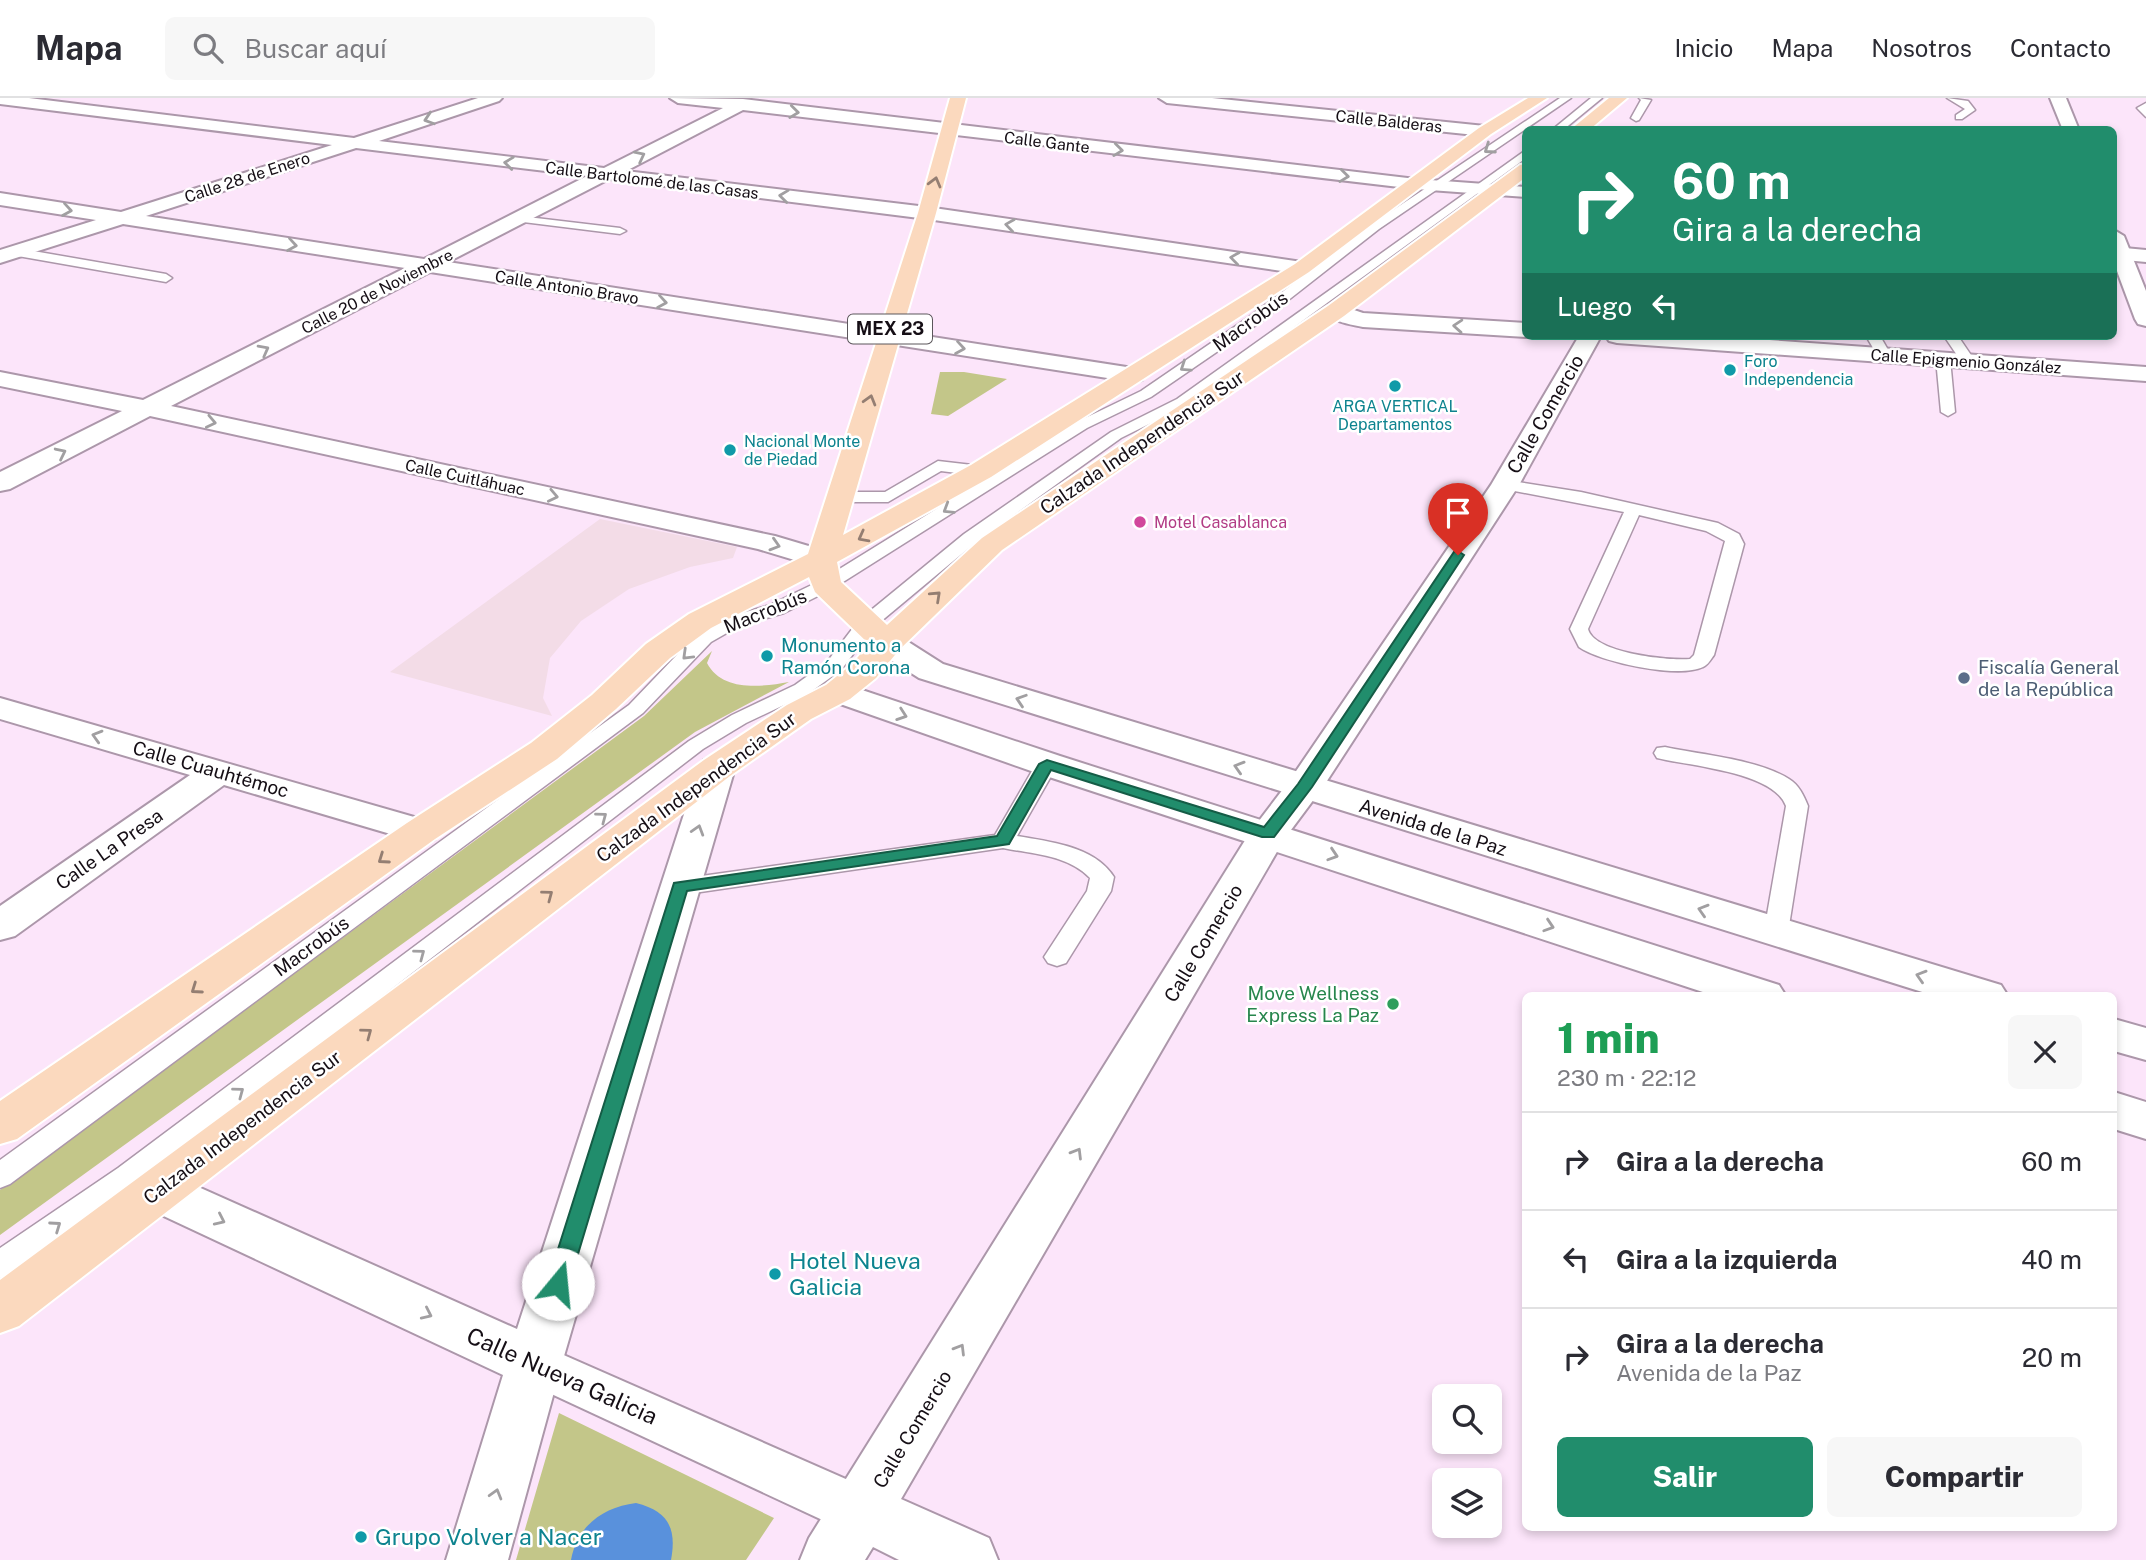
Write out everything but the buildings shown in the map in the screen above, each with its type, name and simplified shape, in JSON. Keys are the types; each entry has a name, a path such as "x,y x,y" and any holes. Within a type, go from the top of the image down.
{"main road":[{"name":"MEX 23","path":"824,572 842,497 927,213 958,98"},
{"path":"0,1126 421,831 544,751 604,702 658,652 700,621 824,572 897,505 981,471 1302,268 1427,185 1485,131 1539,98"},
{"path":"1583,126 1619,98"},
{"name":"Calzada Independencia Sur","path":"0,1310 717,768 799,712 838,692 864,671 876,633 992,544 1336,311 1488,189 1522,171"},
{"name":"Calle Cuitláhuac","path":"824,572 876,633"}],"street":[{"name":"Calle 28 de Enero","path":"8,255 494,98"},
{"name":"Calle Gante","path":"678,98 747,102 948,131 1427,185 1522,192"},
{"name":"Calle Balderas","path":"1167,98 1485,131"},
{"path":"2058,98 2069,126"},
{"name":"Calle Bartolomé de las Casas","path":"0,99 927,213 1302,268"},
{"name":"Calle 20 de Noviembre","path":"0,484 747,102"},
{"name":"Calle Antonio Bravo","path":"0,200 1133,375"},
{"path":"2117,247 2146,256"},
{"path":"2117,249 2146,319"},
{"path":"1336,311 1363,320 1522,330"},
{"name":"Calle Comercio","path":"847,1536 1268,834 1304,787 1505,485 1588,340"},
{"name":"Calle Epigmenio González","path":"1722,340 1879,346 1943,359 2146,374"},
{"name":"Calle Cuitláhuac","path":"0,379 151,409 765,542 824,572"},
{"name":"Avenida de la Paz","path":"876,633 931,671 1973,992"},
{"path":"838,692 1047,764 1752,992"},
{"name":"Calle Cuauhtémoc","path":"0,708 421,831"},
{"path":"477,1560 534,1363 717,768"},
{"name":"Calle La Presa","path":"0,926 219,772"},
{"path":"2117,1036 2146,1044"},
{"path":"2117,1111 2146,1121"},
{"name":"Calle Nueva Galicia","path":"158,1191 534,1363 847,1536 967,1560"}],"lane":[{"name":"Macrobús","path":"0,1176 636,709 704,638 732,622 777,609 824,572 1082,425 1146,394 1254,320 1427,185 1566,98"},
{"path":"1561,126 1597,98"},
{"path":"1636,118 1646,100 1644,98"},
{"path":"1952,98 1965,103 1970,110 1959,117"},
{"path":"2146,106 2142,108 2146,114"},
{"name":"Macrobús","path":"0,1265 128,1176 696,745 739,719 802,689 834,666 876,633 970,538 1116,435 1182,402 1488,189 1522,157"},
{"path":"519,219 620,231"},
{"path":"8,255 166,278"},
{"path":"1954,340 1968,361"},
{"path":"1943,359 1948,412"},
{"path":"1505,485 1581,497 1634,509 1712,527 1733,538 1735,544 1725,581 1704,655 1698,662 1683,666 1665,664 1606,651 1590,646 1580,638 1579,629 1634,509"},
{"path":"842,497 897,505"},
{"path":"1665,753 1761,776 1780,783 1793,794 1797,806 1776,932"},
{"path":"1003,841 1047,764"},
{"path":"680,887 1003,841 1075,856 1093,864 1102,877 1099,891 1057,957"}],"shaded area":[{"path":"600,519 737,547 733,558 690,567 629,589 581,621 550,658 543,698 552,716 390,672"}],"green space":[{"path":"940,372 964,372 1007,379 948,416 931,414"},
{"path":"712,651 707,663 722,679 755,686 789,682 695,732 0,1235 0,1190 644,716"},
{"path":"559,1413 774,1518 746,1560 516,1560"}],"water":[{"path":"636,1503 656,1511 668,1522 673,1539 671,1560 571,1560 579,1537 593,1520 613,1509"}],"place":[{"name":"Foro Independencia","path":"1730,370"},
{"name":"ARGA VERTICAL Departamentos","path":"1395,386"},
{"name":"Nacional Monte de Piedad","path":"730,450"},
{"name":"Motel Casablanca","path":"1140,522"},
{"name":"Monumento a Ramón Corona","path":"767,656"},
{"name":"Fiscalía General de la República","path":"1964,678"},
{"name":"Move Wellness Express La Paz","path":"1393,1004"},
{"name":"Hotel Nueva Galicia","path":"775,1274"},
{"name":"Grupo Volver a Nacer","path":"361,1537"}],"route":[{"path":"558,1284 680,887 1003,841 1047,764 1268,834 1304,787 1458,555"}]}
